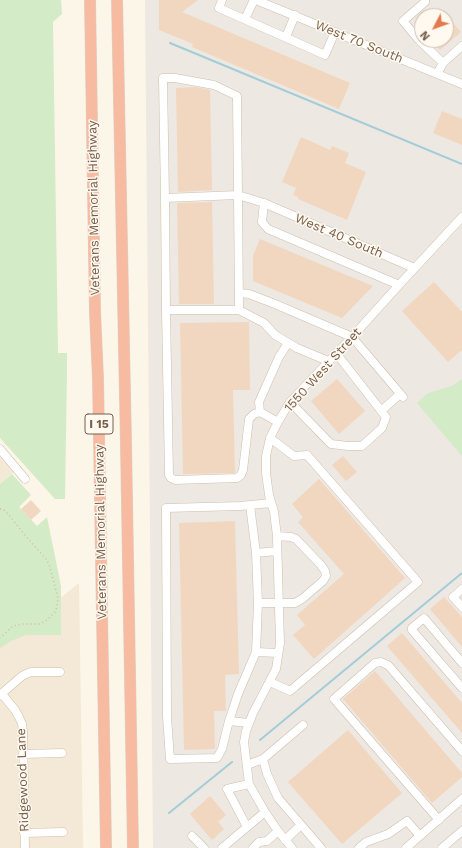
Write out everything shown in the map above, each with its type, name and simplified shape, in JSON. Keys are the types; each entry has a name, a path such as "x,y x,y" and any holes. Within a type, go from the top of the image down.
{"highway":[{"name":"Veterans Memorial Highway","path":"90,0 106,848"},
{"name":"Veterans Memorial Highway","path":"117,0 133,848"}],"street":[{"path":"222,0 219,8 325,55 335,32"},
{"path":"245,19 255,0"},
{"name":"West 70 South","path":"255,0 462,84"},
{"path":"425,0 425,2 403,21 443,63"},
{"path":"286,37 295,15"},
{"path":"437,74 443,63 462,46"},
{"path":"239,310 237,96 214,85 175,78 163,78 169,475 175,480 237,478 241,475 243,470 248,419 254,414 260,412 278,422"},
{"name":"West 40 South","path":"165,198 238,195 264,203 414,268"},
{"path":"264,203 262,222 268,229 399,285"},
{"name":"1550 West Street","path":"249,784 244,742 246,731 253,713 276,669 280,643 277,536 266,473 266,456 270,438 290,402 462,218"},
{"path":"239,293 249,294 275,304 352,337 401,396 381,411"},
{"path":"166,310 239,310 264,323 275,336 288,342 296,348 328,361"},
{"path":"260,412 259,402 279,357 288,342"},
{"path":"290,402 331,444 362,446 382,428 386,417 336,353"},
{"path":"270,438 294,456 307,455 418,582 290,691 270,682"},
{"path":"0,449 25,479"},
{"path":"250,505 256,553 258,603 256,652 238,694 222,749 217,758 170,759 167,717 166,508 271,503"},
{"path":"258,603 295,603 323,581 326,576 321,565 296,539 277,536"},
{"path":"256,553 277,551"},
{"path":"462,589 454,597 462,607"},
{"path":"462,663 424,618 412,628 412,630 462,688"},
{"path":"256,652 278,653"},
{"path":"439,820 334,699 375,662 388,665 462,751"},
{"path":"1,695 22,676 31,672 60,672"},
{"name":"Ridgewood Lane","path":"1,695 15,710 22,724 25,848"},
{"path":"229,721 249,723"},
{"path":"247,765 263,759 303,725"},
{"path":"23,754 62,753"},
{"path":"263,759 267,774 278,798 321,848"},
{"path":"247,827 228,789 249,784 265,812 292,848"},
{"path":"409,847 462,799"},
{"path":"222,848 265,812"},
{"path":"359,848 366,842 388,834 407,821 420,836"},
{"path":"285,840 301,824"},
{"path":"253,848 259,842 267,841 278,831"},
{"path":"442,848 462,831"},
{"path":"24,833 63,832"},
{"path":"192,836 204,848"}],"path":[{"path":"0,509 4,510 9,515 49,564 58,598 56,611 47,620 40,624 22,624 13,626 0,638"}],"shaded area":[{"path":"145,0 462,0 462,848 153,848"},
{"path":"0,456 14,472 0,484"},
{"path":"79,583 83,848 0,848 0,647"}],"green space":[{"path":"0,0 61,0 62,14 53,22 58,353 67,353 65,499 55,499 0,438"},
{"path":"462,379 462,456 417,403 428,393 452,386"},
{"path":"12,474 31,495 19,507 37,526 47,517 61,586 61,635 26,635 11,641 0,648 0,484"}],"building":[{"path":"159,0 198,0 182,12 350,83 339,109 192,47 193,44 159,30"},
{"path":"454,24 461,32 454,38"},
{"path":"196,87 210,90 212,190 178,192 176,88"},
{"path":"442,111 462,119 462,145 433,133"},
{"path":"301,137 330,150 332,146 349,153 345,163 366,172 347,220 298,199 298,197 293,195 296,188 282,182"},
{"path":"212,202 214,304 179,304 177,203"},
{"path":"260,239 373,286 342,318 253,281 253,256"},
{"path":"434,282 462,312 462,350 448,362 402,311"},
{"path":"249,322 250,390 233,390 235,473 183,474 180,323"},
{"path":"337,379 365,411 339,434 311,401"},
{"path":"343,456 357,472 346,481 332,465"},
{"path":"319,479 405,578 314,659 293,635 305,625 297,615 344,574 298,522 303,517 292,504"},
{"path":"31,500 41,511 31,520 21,509"},
{"path":"235,521 239,674 225,675 226,711 214,711 215,749 184,750 179,523"},
{"path":"444,597 462,617 462,647 430,609"},
{"path":"402,633 462,703 462,733 387,646"},
{"path":"375,671 462,773 462,777 432,803 343,699"},
{"path":"348,730 402,793 342,844 288,782"},
{"path":"210,796 226,815 218,822 224,829 212,840 190,814"}],"waterway":[{"path":"170,43 462,164"},
{"path":"260,740 462,573"},
{"path":"169,813 232,762"}]}
